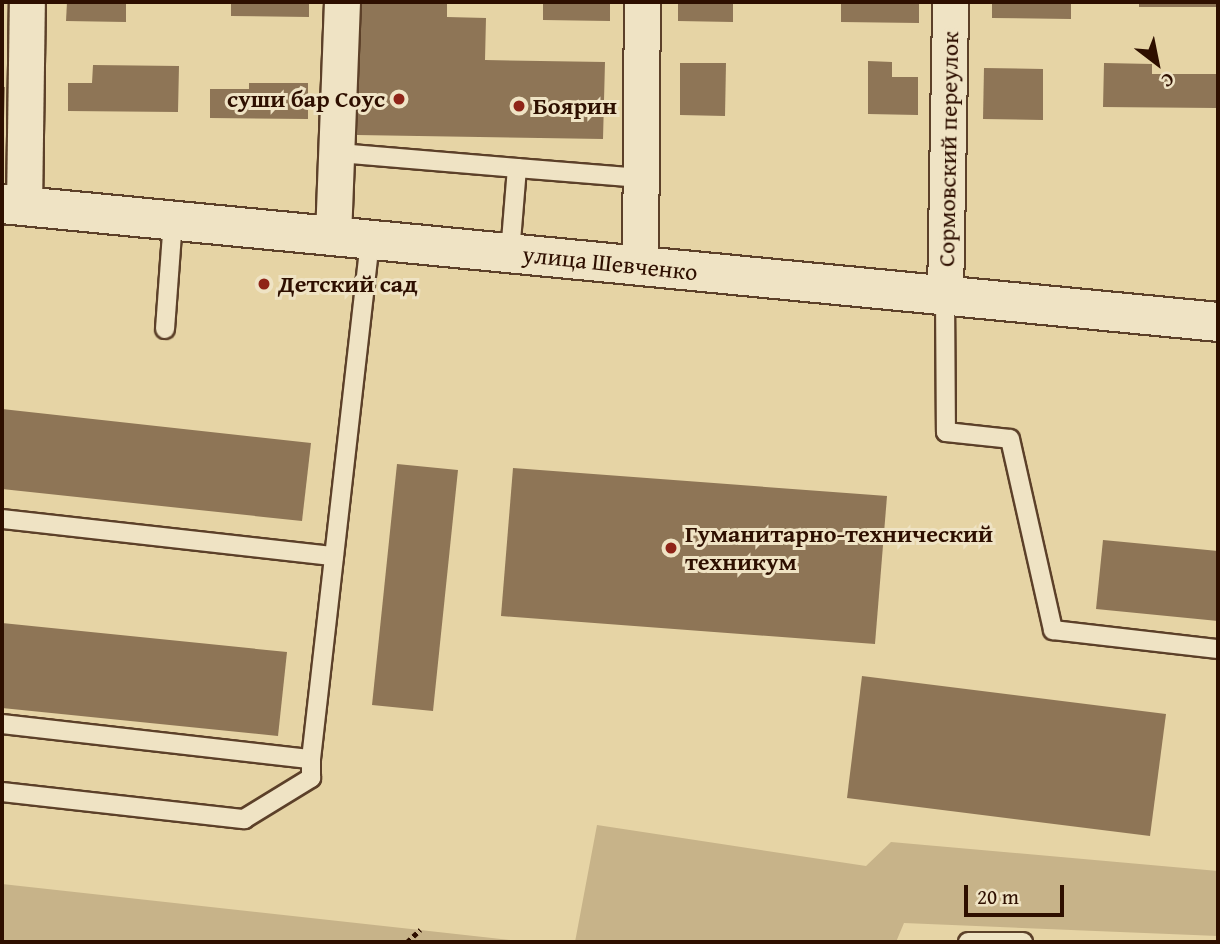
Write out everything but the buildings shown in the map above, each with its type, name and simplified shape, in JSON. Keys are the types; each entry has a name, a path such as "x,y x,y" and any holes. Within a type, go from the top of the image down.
{"main road":[{"name":"улица Шевченко","path":"13,206 1218,322"}],"street":[{"path":"13,206 27,2"},
{"path":"333,236 342,2"},
{"path":"640,267 642,2"},
{"name":"Сормовский переулок","path":"945,296 950,2"}],"lane":[{"path":"338,153 641,178"},
{"path":"510,253 517,168"},
{"path":"165,329 173,221"},
{"path":"2,792 244,819 310,778 370,241"},
{"path":"945,296 946,432 1010,439 1053,630 1218,649"},
{"path":"2,519 334,556"},
{"path":"2,724 311,759"},
{"path":"968,942 1023,942"}],"path":[{"path":"407,942 421,930"}],"shaded area":[{"path":"597,825 866,866 891,842 1218,871 1218,936 904,923 896,942 575,942"},
{"path":"2,884 420,930 529,942 2,942"}],"place":[{"name":"суши бар Соус","path":"399,99"},
{"name":"Боярин","path":"519,106"},
{"name":"Детский сад","path":"264,284"},
{"name":"Гуманитарно-технический техникум","path":"671,548"}]}
